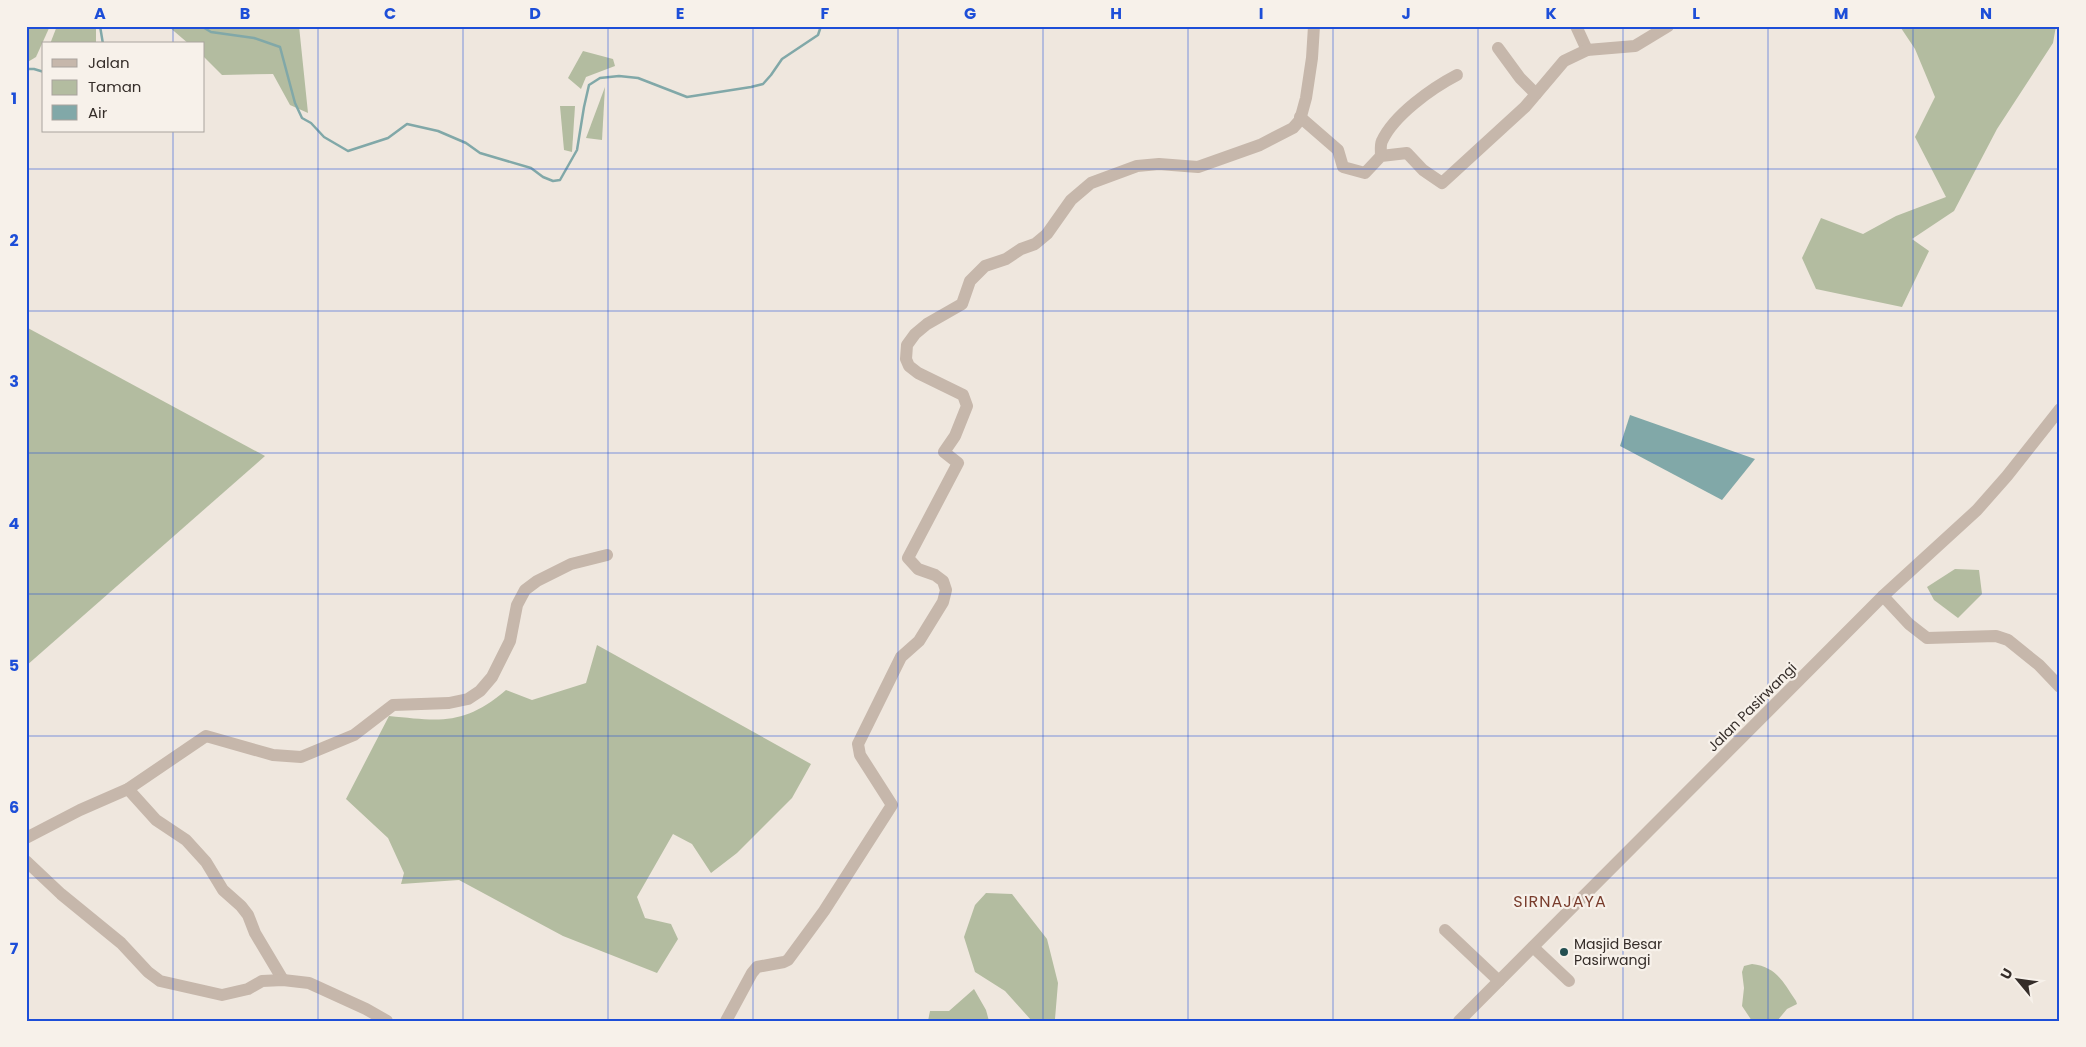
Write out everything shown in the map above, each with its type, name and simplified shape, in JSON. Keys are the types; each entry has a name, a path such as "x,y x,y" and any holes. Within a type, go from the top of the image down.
{"street":[{"path":"726,1021 752,973 758,967 784,962 794,953 824,911 892,805 860,755 858,744 901,656 919,641 943,602 946,590 943,581 935,575 918,569 908,558 958,463 944,452 955,436 968,406 964,396 918,373 909,366 906,359 907,345 915,334 927,324 962,304 970,281 984,266 1006,259 1021,249 1035,244 1047,234 1071,200 1091,183 1137,166 1159,164 1198,167 1278,136 1293,128 1300,117 1306,98 1312,58 1314,26"},
{"path":"1576,26 1587,50"},
{"path":"1300,117 1338,150 1343,167 1364,173 1381,156 1407,153 1422,170 1442,183 1525,107 1564,61 1587,50 1635,46 1668,26"},
{"path":"1498,48 1520,78 1536,94"},
{"path":"1381,156 1381,142 1405,113 1436,85 1457,75"},
{"name":"Jalan Pasirwangi","path":"1459,1021 1884,596 1977,510 2060,410"},
{"path":"26,838 80,810 128,789 206,736 272,755 301,757 354,735 393,705 449,703 468,699 480,691 492,677 510,640 518,601 525,590 571,564 607,555"},
{"path":"1884,596 1910,624 1927,638 1996,636 2008,640 2039,665 2060,687"},
{"path":"128,789 156,820 186,840 206,862 223,890 248,915 255,933 283,980"},
{"path":"27,863 61,894 121,943 148,972 160,981 168,984 189,986 222,995 248,989 262,981 283,980 309,983 366,1009 387,1021"},
{"path":"1444,930 1498,981"},
{"path":"1533,947 1569,981"}],"green space":[{"path":"26,26 50,26 36,57 26,63"},
{"path":"57,26 96,26 96,42 51,42"},
{"path":"168,26 299,26 308,113 290,105 273,74 222,75 205,58 205,42 187,42"},
{"path":"1910,26 2056,26 2053,43 1997,129 1954,211 1912,239 1929,251 1902,307 1816,289 1802,258 1821,218 1863,234 1896,216 1946,197 1915,137 1935,97 1915,49 1901,28"},
{"path":"583,51 613,59 615,66 586,77 581,89 568,78"},
{"path":"605,87 602,140 586,138"},
{"path":"560,106 575,106 572,152 564,150"},
{"path":"26,327 265,456 26,666"},
{"path":"1955,569 1979,570 1982,594 1958,618 1934,600 1927,587"},
{"path":"597,645 811,764 792,798 737,853 711,873 692,844 673,834 637,897 645,918 671,924 678,939 657,973 563,936 459,880 401,884 404,873 388,838 346,799 389,716 423,719 451,718 477,710 506,690 532,700 586,683"},
{"path":"986,893 1012,894 1047,939 1058,983 1055,1019 1031,1020 1005,991 975,972 964,937 975,905"},
{"path":"1752,964 1768,968 1778,976 1796,1001 1797,1004 1787,1009 1777,1021 1752,1021 1742,1006 1744,988 1742,972 1744,966"},
{"path":"974,989 986,1010 989,1021 928,1021 930,1011 949,1011"}],"water":[{"path":"1630,415 1755,459 1722,500 1620,446"}],"waterway":[{"path":"100,26 103,42"},
{"path":"201,26 211,32 254,38 280,47 295,103 302,118 311,123 324,137 348,151 388,138 407,124 438,131 466,143 480,153 531,168 543,177 553,181 560,180 577,150 589,85 600,78 619,76 638,78 687,97 751,87 763,84 782,59 818,35 821,26"},
{"path":"26,69 42,71"}],"place":[{"name":"Masjid Besar Pasirwangi","path":"1564,952"}],"district":[{"name":"SIRNAJAYA","path":"1560,901"}]}
